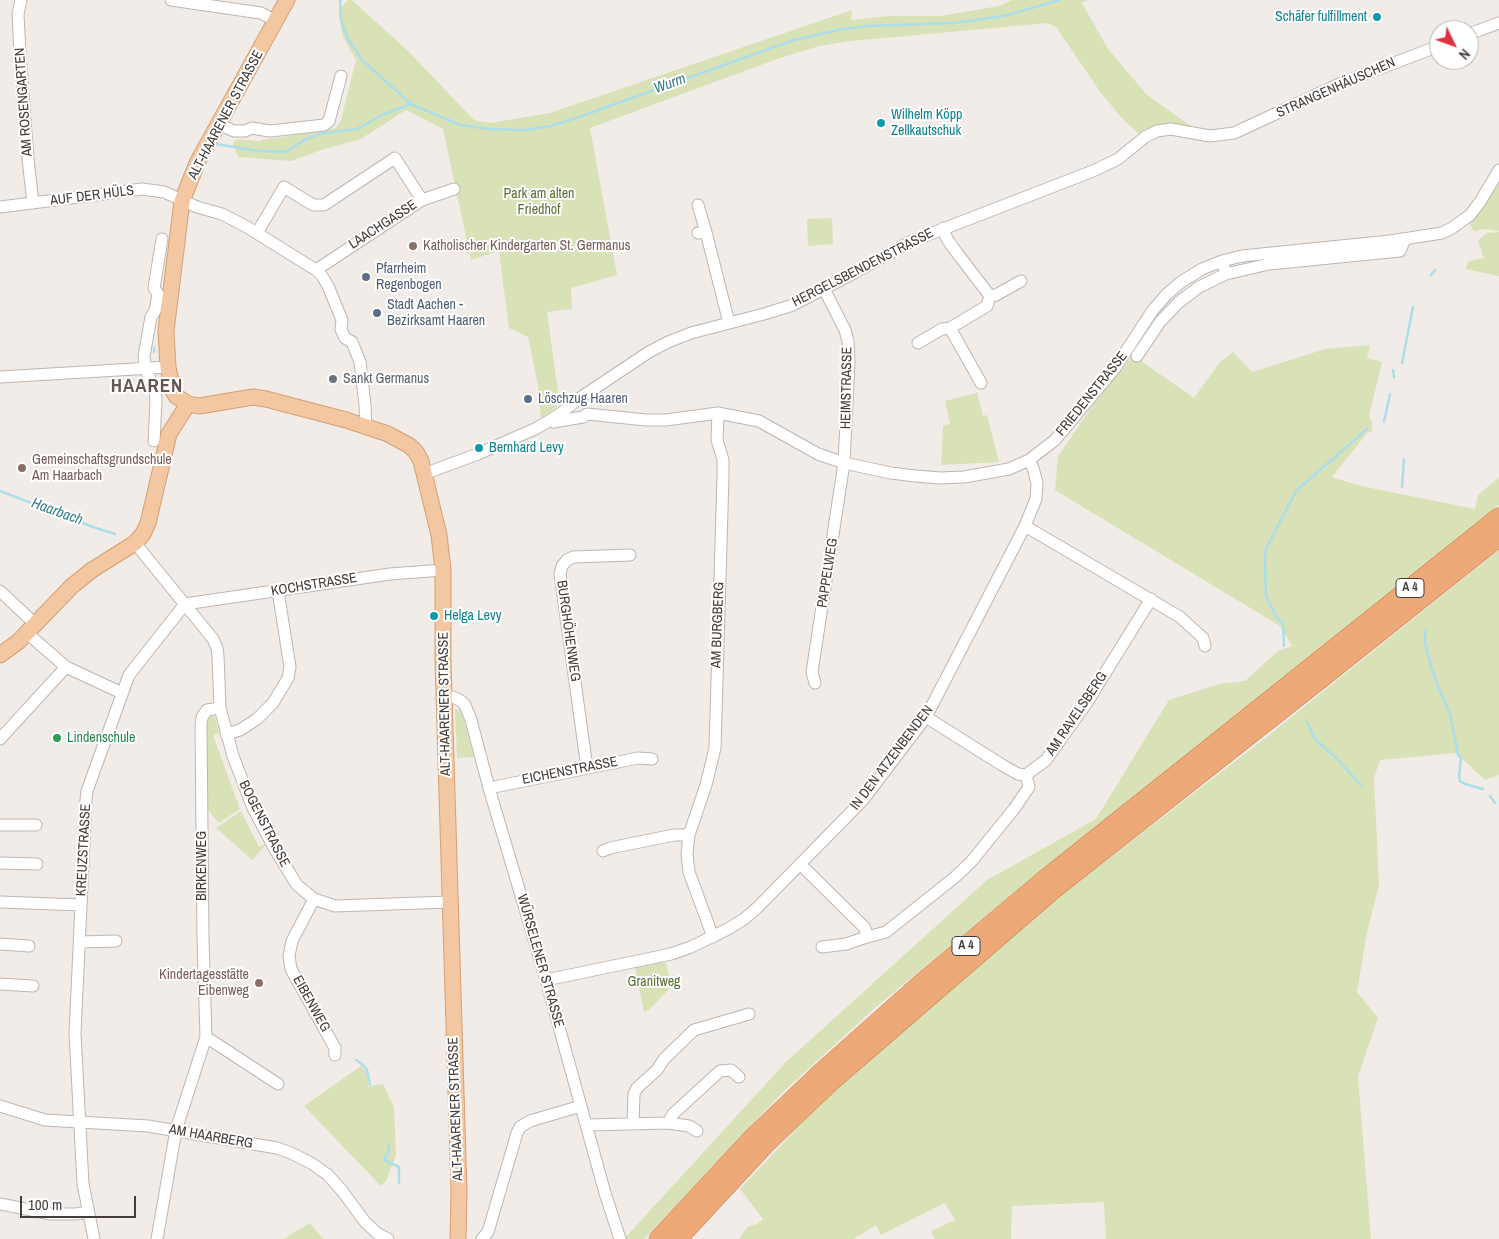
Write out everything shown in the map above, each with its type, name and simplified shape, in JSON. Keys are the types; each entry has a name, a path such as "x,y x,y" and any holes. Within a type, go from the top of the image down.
{"highway":[{"name":"A 4","path":"678,1239 765,1145 832,1081 891,1029 1053,890 1326,665 1499,517"},
{"name":"A 4","path":"1326,665 1499,536"},
{"name":"A 4","path":"658,1239 754,1136 920,984 1045,879 1301,685"}],"main road":[{"name":"ALT-HAARENER STRASSE","path":"287,0 198,161 182,201 162,312 168,367 176,396 188,404 199,406 253,397 266,399 366,426 388,434 410,446 420,458 438,535 443,570 449,902 459,1191 458,1239"},
{"path":"0,655 31,629 72,586 92,570 135,543 143,534 148,523 169,434 188,404"}],"street":[{"name":"AM ROSENGARTEN","path":"20,0 18,14 28,159 33,203"},
{"path":"171,0 202,2 261,14 276,21"},
{"path":"1479,30 1499,23"},
{"name":"STRANGENHÄUSCHEN","path":"1234,133 1349,80 1429,50"},
{"path":"218,124 234,131 245,131 252,128 270,131 324,125 329,121 341,76"},
{"name":"HERGELSBENDENSTRASSE","path":"580,398 649,352 668,342 691,333 792,305 912,240 1093,171 1118,159 1145,137 1157,131 1171,129 1210,136 1234,133"},
{"path":"257,233 284,187 313,205 324,205 395,158 422,200"},
{"name":"FRIEDENSTRASSE","path":"544,424 584,417 587,414 646,420 666,420 718,413 759,420 818,454 844,463 915,476 941,478 964,477 1009,469 1029,460 1056,440 1115,368 1153,310 1181,282 1202,269 1222,261 1268,252 1405,239 1442,233 1470,215 1499,170"},
{"name":"AUF DER HÜLS","path":"0,207 142,189 164,192 182,201 222,214 257,233 316,270"},
{"name":"LAACHGASSE","path":"316,270 422,200 454,189"},
{"path":"698,205 702,233 729,323"},
{"path":"943,228 947,239 990,296"},
{"name":"FRIEDENSTRASSE","path":"1137,356 1160,322 1179,302 1199,287 1226,274 1269,264 1400,251 1405,239"},
{"name":"ALT-HAARENER STRASSE","path":"162,240 154,288 164,294"},
{"path":"1222,261 1226,274"},
{"path":"316,270 328,286 342,320 340,330 344,338 352,342 360,362 366,426"},
{"path":"990,296 996,295 1021,281"},
{"name":"HEIMSTRASSE","path":"824,289 841,320 848,341 849,363 844,463"},
{"path":"918,343 942,329 950,328 987,306 990,296"},
{"name":"ALT-HAARENER STRASSE","path":"145,368 144,356 151,317 162,312"},
{"path":"950,328 980,383"},
{"path":"0,376 168,367"},
{"path":"145,368 154,389 156,416 154,441"},
{"path":"154,389 172,385"},
{"path":"580,398 587,414"},
{"name":"FRIEDENSTRASSE","path":"424,474 478,454 544,424 580,398"},
{"name":"AM BURGBERG","path":"713,937 689,872 687,854 689,834 706,785 715,748 723,468 723,460 717,440 718,413"},
{"name":"IN DEN ATZENBENDEN","path":"546,980 671,954 713,937 744,919 863,800 926,717 1025,526 1036,499 1037,483 1029,460"},
{"name":"PAPPELWEG","path":"815,683 812,672 844,463"},
{"path":"1025,526 1180,617 1195,629 1203,638 1206,646"},
{"name":"BOGENSTRASSE","path":"135,543 213,639 217,648 220,708 242,784 262,826 297,885 314,899 335,906 449,902"},
{"name":"BURGHÖHENWEG","path":"587,768 560,574 562,566 573,557 630,555"},
{"name":"KOCHSTRASSE","path":"185,604 390,574 443,570"},
{"path":"0,591 31,629 66,666 122,693"},
{"path":"226,734 240,730 257,719 273,703 288,678 290,667 278,591"},
{"name":"AM RAVELSBERG","path":"1026,775 1046,760 1086,704 1151,599"},
{"name":"KREUZSTRASSE","path":"94,1239 83,1184 75,1034 87,791 129,676 185,604"},
{"path":"0,740 66,666"},
{"name":"WÜRSELENER STRASSE","path":"445,697 458,699 465,705 471,720 582,1106 605,1193 620,1239"},
{"name":"BIRKENWEG","path":"157,1239 176,1130 206,1037 201,725 202,717 207,710 220,708"},
{"path":"822,947 846,944 886,932 954,878 971,862 1003,824 1029,787 1026,775 1018,774 1002,765 926,717"},
{"name":"EICHENSTRASSE","path":"489,788 638,758 652,759"},
{"path":"0,825 36,825"},
{"path":"603,852 610,848 674,834 689,834"},
{"path":"0,863 37,864"},
{"path":"800,864 865,928 867,937"},
{"name":"EIBENWEG","path":"314,899 292,942 289,956 291,969 335,1048 335,1055"},
{"path":"0,902 82,905"},
{"path":"80,942 116,941"},
{"path":"0,944 29,946"},
{"path":"0,984 33,986"},
{"path":"633,1124 634,1094 657,1070 664,1059 694,1030 749,1014"},
{"path":"206,1037 278,1084"},
{"path":"668,1123 673,1114 720,1070 731,1070 739,1078"},
{"name":"AM HAARBERG","path":"0,1106 45,1120 128,1124 176,1130 276,1148 301,1157 320,1168 343,1192 365,1222 378,1234 388,1239"},
{"path":"482,1239 488,1232 520,1127 530,1121 582,1106"},
{"path":"587,1125 668,1123 689,1126 697,1131"},
{"path":"0,1204 52,1214 88,1212"}],"green space":[{"name":"Park am alten Friedhof","path":"348,0 352,0 409,52 474,120 490,123 550,113 852,10 851,20 889,16 940,16 999,6 1012,0 1089,0 1082,3 1108,49 1147,95 1192,127 1166,124 1144,130 1139,134 1121,117 1101,93 1056,27 1048,23 851,41 819,46 777,59 590,128 617,275 571,288 572,309 547,312 558,392 555,396 557,407 541,418 538,385 528,337 509,328 499,251 471,260 443,129 406,110 361,139 291,161 238,157 233,143 236,139 258,141 336,128 341,120 356,60 343,37 338,11"},
{"path":"1499,180 1499,231 1486,229 1474,231 1469,223"},
{"path":"832,218 833,244 808,246 807,219"},
{"path":"1499,232 1499,276 1465,269 1469,261 1484,258 1478,241 1486,233"},
{"path":"1370,345 1367,358 1382,362 1369,416 1372,422 1372,432 1368,432 1332,477 1361,486 1475,509 1478,495 1499,477 1499,505 1066,850 876,1007 783,1092 644,1239 624,1239 786,1062 987,880 1096,819 1169,700 1219,684 1245,681 1278,651 1292,646 1280,626 1055,490 1058,456 1094,404 1131,358 1134,356 1194,398 1220,362 1233,352 1252,372 1325,349"},
{"path":"977,393 983,416 987,415 999,462 941,465 943,426 950,424 945,401"},
{"path":"1499,550 1499,775 1485,780 1456,753 1380,760 1374,777 1379,885 1367,932 1357,992 1378,1018 1358,1076 1371,1239 1106,1239 1104,1202 1012,1206 1011,1239 935,1239 931,1231 955,1220 945,1203 881,1235 876,1225 854,1239 739,1239 747,1227 757,1224 763,1219 740,1189 814,1110 901,1030 1064,893 1268,736"},
{"path":"455,709 458,709 462,714 474,757 457,758"},
{"path":"209,715 215,718 219,733 213,735 240,809 219,823 207,809 205,718"},
{"path":"241,811 259,847 266,845 252,860 216,828"},
{"name":"Granitweg","path":"659,962 666,963 671,987 649,1010 644,1012 635,967"},
{"path":"361,1066 366,1072 369,1086 383,1084 394,1108 396,1155 386,1181 381,1186 304,1106"},
{"path":"310,1223 323,1239 283,1239"}],"waterway":[{"name":"Wurm","path":"340,0 341,20 348,39 362,60 411,104 460,125 489,129 524,130 551,126 576,118 794,40 866,26 954,23 1004,16 1060,0"},
{"name":"Haarbach","path":"216,144 258,151 285,152 306,139 324,133 357,129 384,114 411,104"},
{"path":"1431,275 1435,270"},
{"path":"1402,363 1413,307"},
{"path":"1393,370 1394,377"},
{"path":"1384,422 1390,394"},
{"path":"1284,646 1283,624 1277,618 1266,596 1266,549 1296,491 1367,429"},
{"path":"1402,487 1404,459"},
{"name":"Haarbach","path":"0,491 115,534"},
{"path":"1425,631 1425,642 1431,667 1450,713 1458,755 1461,758 1460,781 1483,789"},
{"path":"1307,722 1315,739 1361,785"},
{"path":"1490,796 1495,803"},
{"path":"356,1060 367,1070 370,1084"},
{"path":"388,1144 389,1150 384,1160 399,1167 399,1183"}],"place":[{"name":"Schäfer fulfillment","path":"1377,17"},
{"name":"Wilhelm Köpp Zellkautschuk","path":"881,123"},
{"name":"Katholischer Kindergarten St. Germanus","path":"413,246"},
{"name":"Pfarrheim Regenbogen","path":"366,277"},
{"name":"Stadt Aachen - Bezirksamt Haaren","path":"377,313"},
{"name":"Sankt Germanus","path":"333,379"},
{"name":"Löschzug Haaren","path":"528,399"},
{"name":"Bernhard Levy","path":"479,448"},
{"name":"Gemeinschaftsgrundschule Am Haarbach","path":"22,468"},
{"name":"Helga Levy","path":"434,616"},
{"name":"Lindenschule","path":"57,738"},
{"name":"Kindertagesstätte Eibenweg","path":"259,983"}],"district":[{"name":"HAAREN","path":"147,387"}]}
